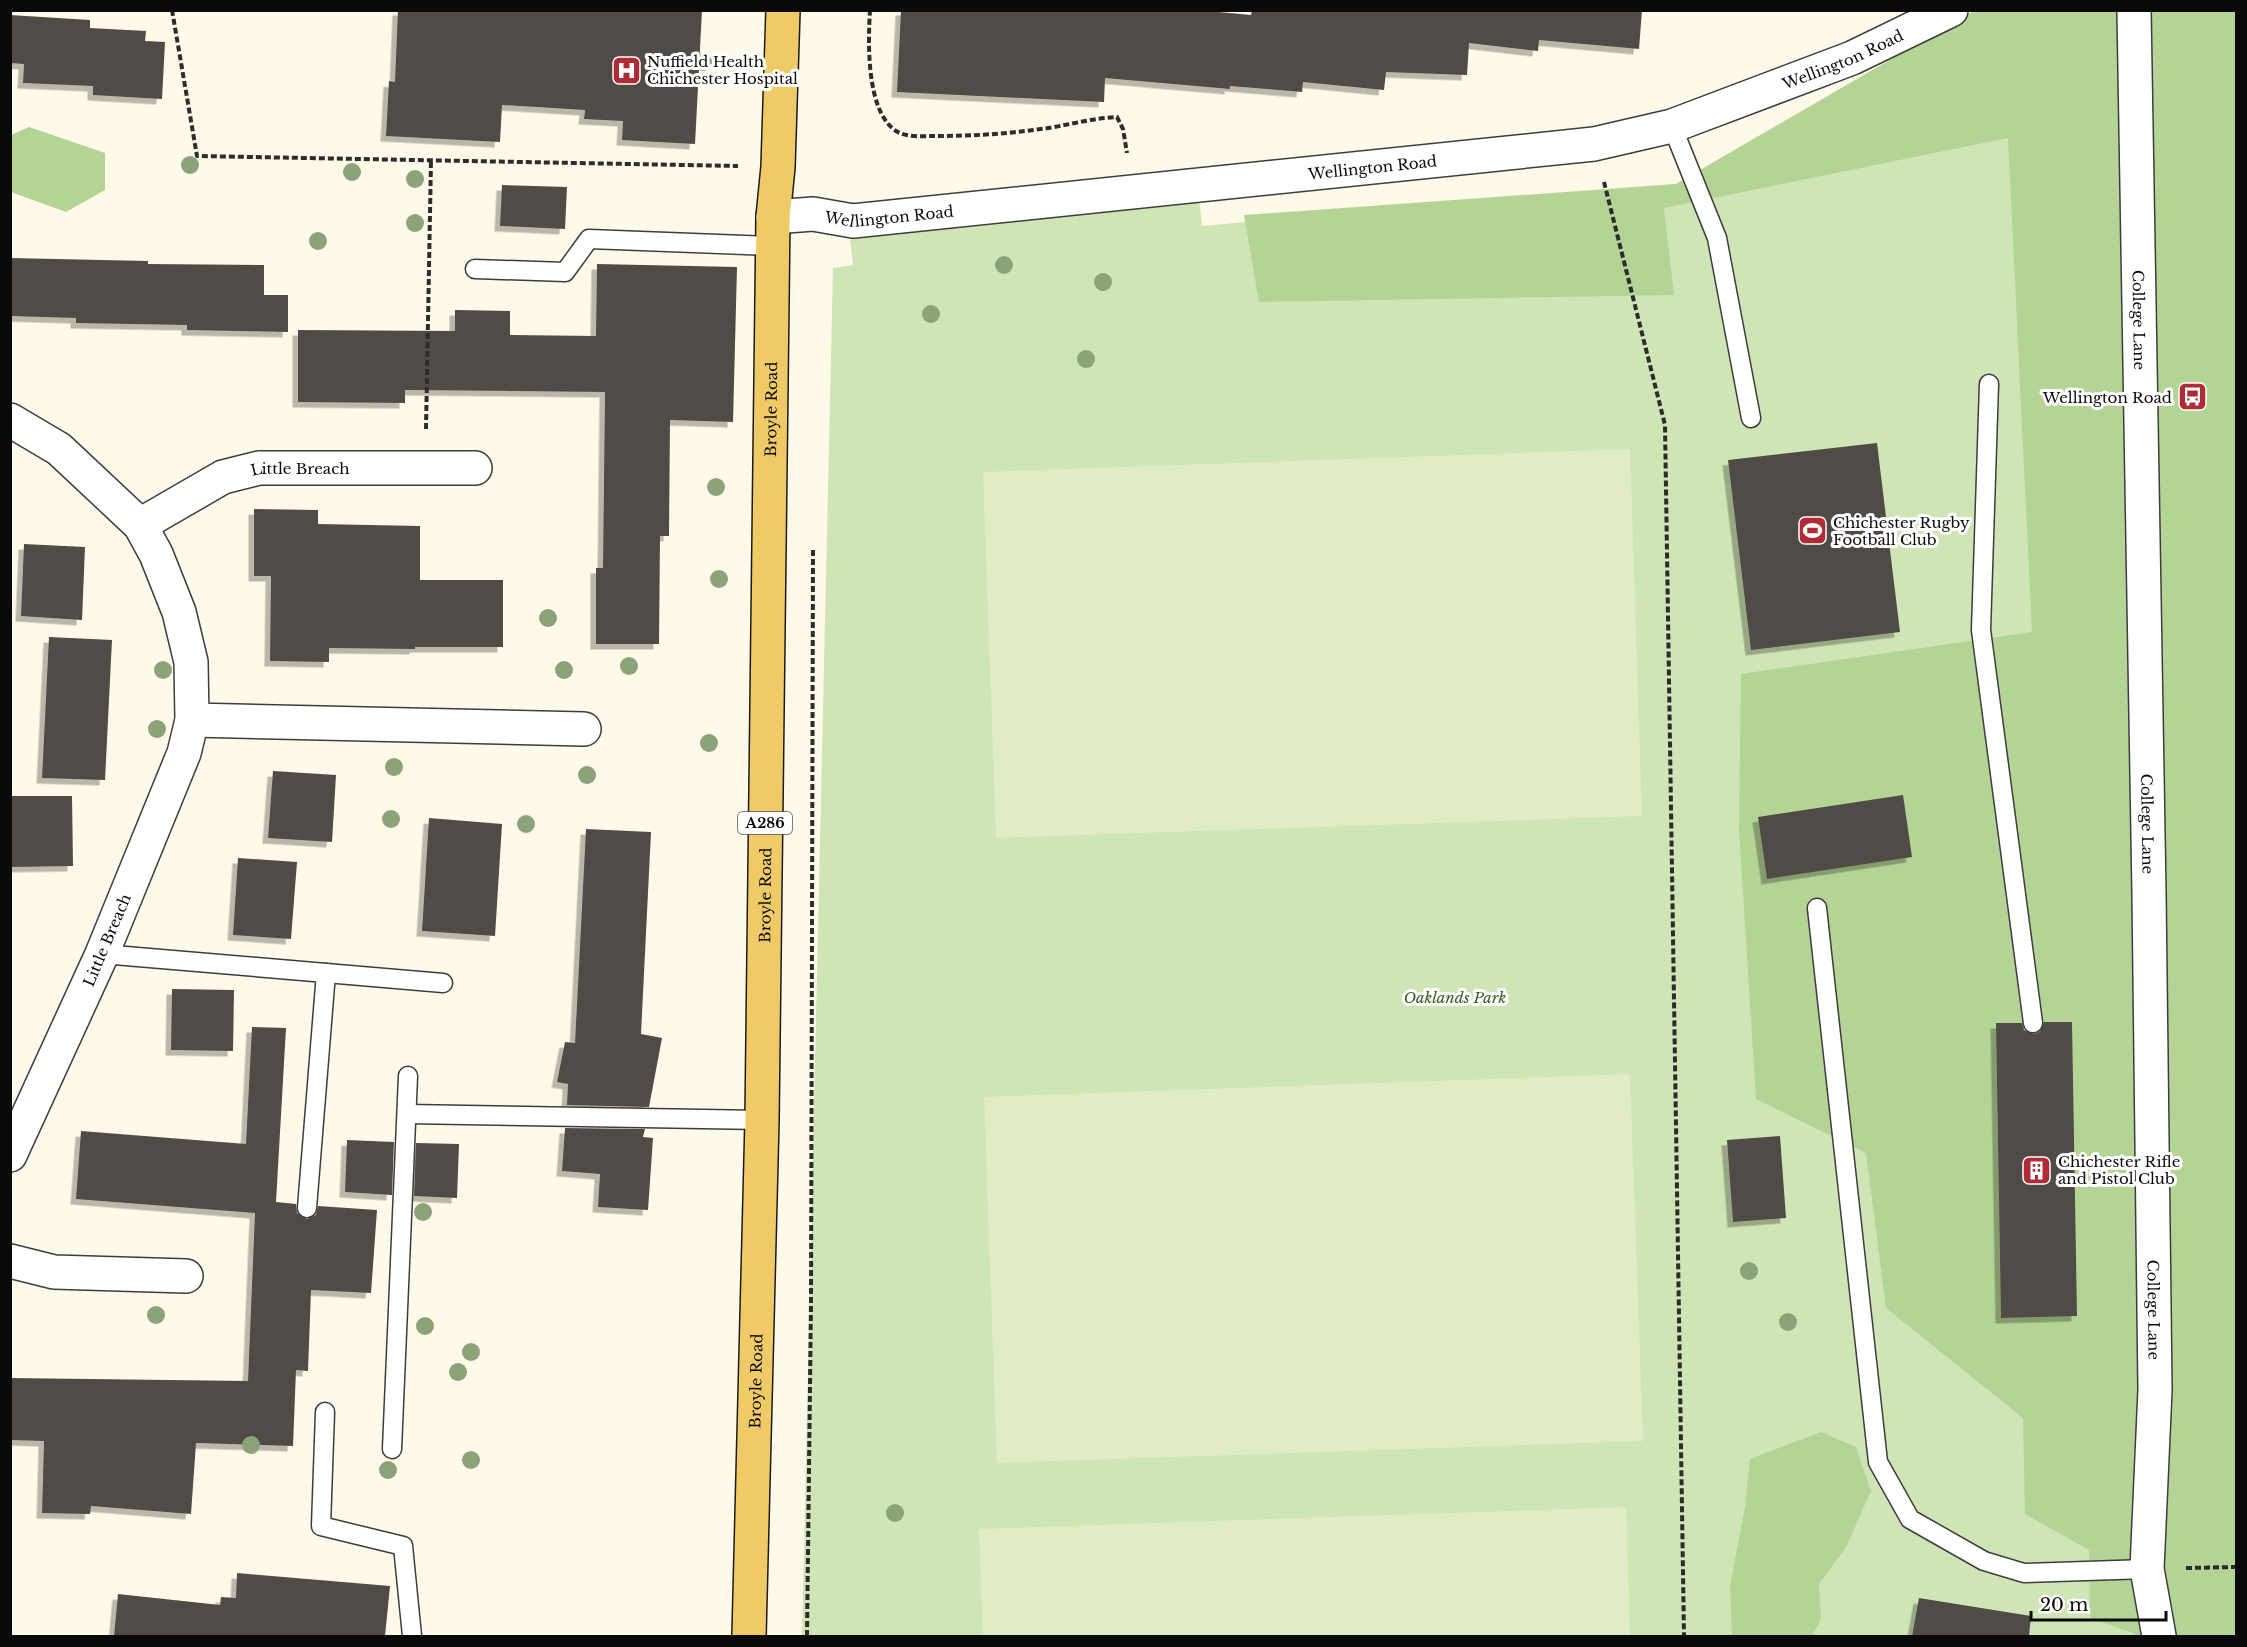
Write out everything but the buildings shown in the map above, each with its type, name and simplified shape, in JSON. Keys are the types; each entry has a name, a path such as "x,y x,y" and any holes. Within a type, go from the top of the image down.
{"main road":[{"name":"Broyle Road","path":"749,1636 762,1120 773,231 778,167 783,10"}],"street":[{"name":"Wellington Road","path":"773,231 813,214 853,221 1594,144 1672,126 1852,58 1951,10"},
{"name":"College Lane","path":"2134,10 2155,1390 2147,1569 2159,1636"},
{"name":"Little Breach","path":"10,420 59,449 140,525 156,554 179,612 191,662 192,720 184,753 102,954 10,1155"},
{"name":"Little Breach","path":"140,525 223,477 259,468 475,468"},
{"path":"192,720 584,729"},
{"path":"10,1262 54,1272 186,1276"}],"lane":[{"path":"1672,126 1717,238 1751,418"},
{"path":"475,269 565,272 589,239 773,231"},
{"path":"1989,384 1981,630 2033,1023"},
{"path":"1816,908 1878,1462 1910,1519 1984,1561 2024,1573 2147,1569"},
{"path":"102,954 443,983"},
{"path":"307,1208 326,973"},
{"path":"392,1449 408,1076"},
{"path":"407,1114 762,1120"},
{"path":"325,1412 321,1526 403,1546 412,1636"}],"path":[{"path":"172,10 197,156 778,167"},
{"path":"870,10 868,34 873,94 880,112 895,131 909,136 977,136 1042,129 1105,117 1117,117 1123,129 1133,192"},
{"path":"1594,144 1665,425 1684,1636"},
{"path":"426,468 431,160"},
{"path":"807,1636 811,1279 813,537"},
{"path":"2211,1567 2236,1567"}],"green space":[{"path":"1974,11 2236,11 2236,1636 2134,1636 2133,1633 2090,1618 2089,1550 2025,1514 2023,1418 1886,1308 1866,1153 1756,1099 1739,829 1741,674 2032,632 2008,138 1664,208 1674,295 1259,302 1244,215 1676,184"},
{"name":"Oaklands Park","path":"1996,11 2083,11 2142,1636 802,1636 833,268 853,265 849,228 1198,190 1202,226 1676,184"},
{"path":"29,127 105,153 105,190 66,212 11,192 11,135"},
{"path":"1630,449 1642,816 996,838 983,472"},
{"path":"1630,1074 1643,1441 997,1463 984,1097"},
{"path":"1821,1432 1856,1447 1871,1491 1846,1547 1819,1584 1821,1619 1812,1636 1732,1636 1730,1586 1745,1507 1750,1459"},
{"path":"1626,1507 1630,1636 983,1636 979,1529"}],"place":[{"name":"Nuffield Health Chichester Hospital","path":"626,70"},
{"name":"Wellington Road","path":"2193,397"},
{"name":"Chichester Rugby Football Club","path":"1812,531"},
{"name":"Chichester Rifle and Pistol Club","path":"2037,1170"}]}
